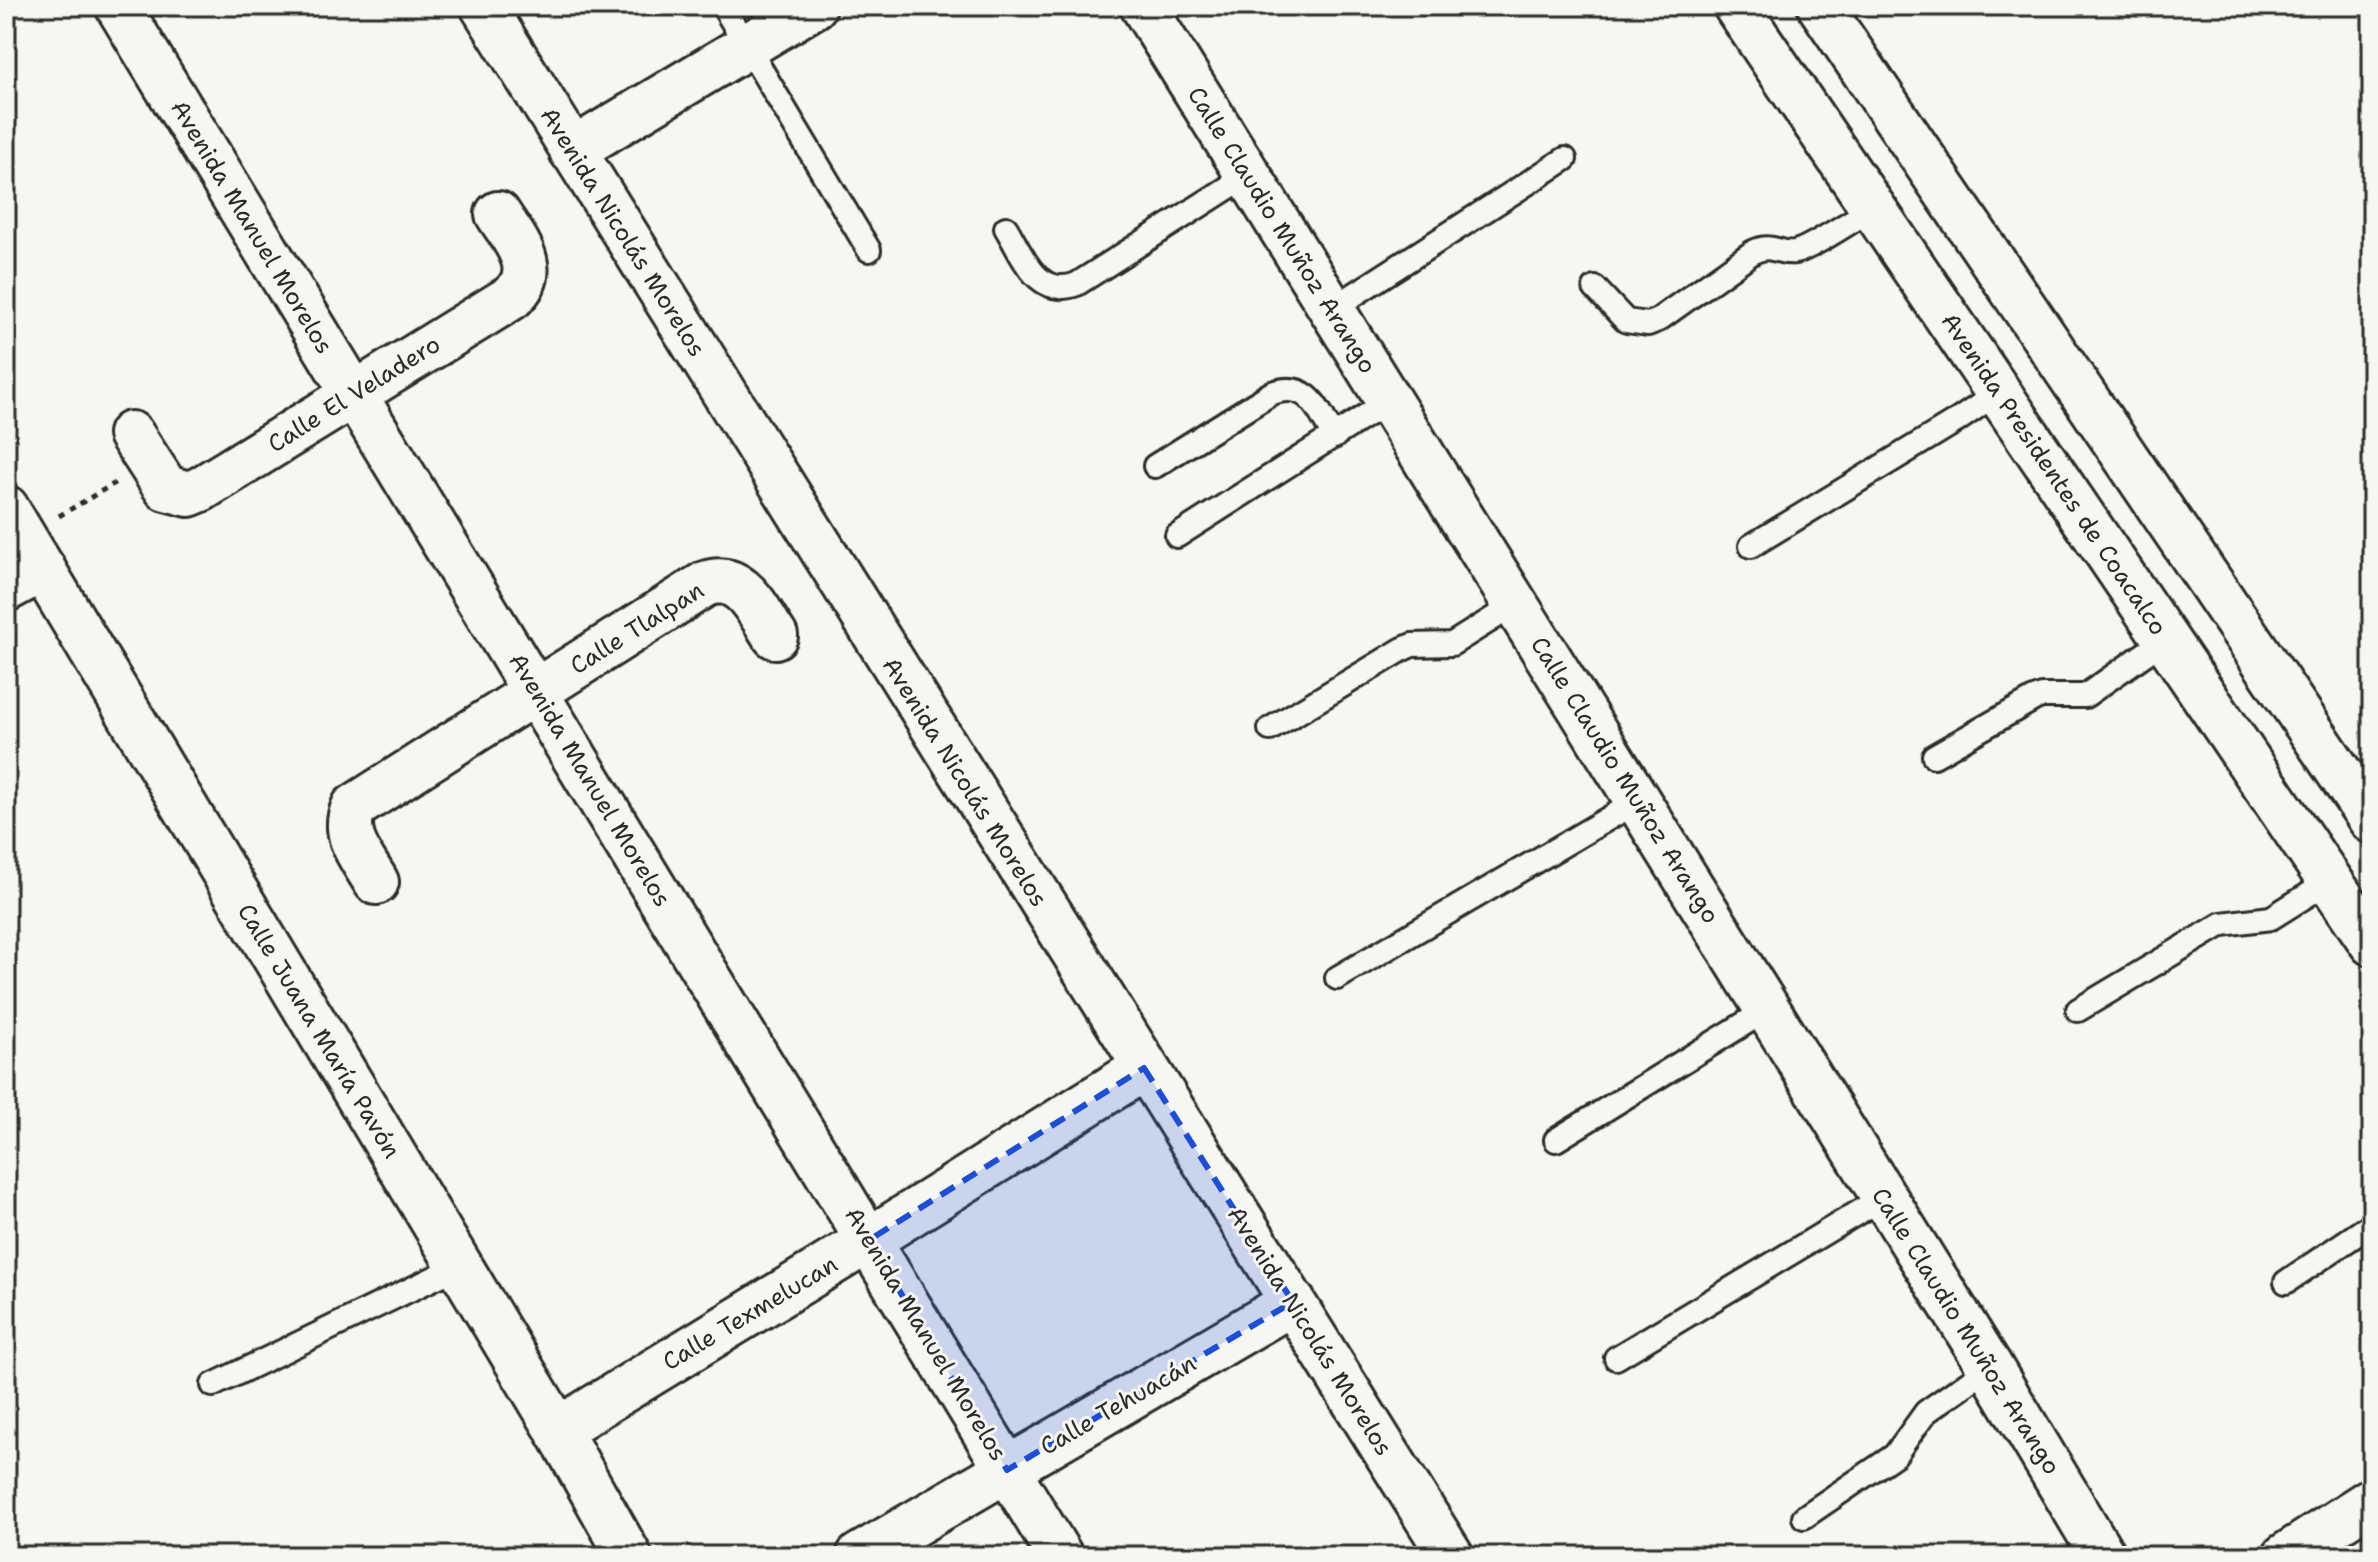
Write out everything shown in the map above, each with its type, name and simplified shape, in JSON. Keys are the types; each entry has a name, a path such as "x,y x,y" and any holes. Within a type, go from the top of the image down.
{"street":[{"name":"Avenida Manuel Morelos","path":"118,6 1060,1556"},
{"name":"Avenida Nicolás Morelos","path":"483,6 1451,1556"},
{"path":"572,151 814,6"},
{"name":"Calle Claudio Muñoz Arango","path":"1143,6 1990,1367 2103,1556"},
{"name":"Avenida Presidentes de Coacalco","path":"1736,6 2372,943"},
{"path":"1820,6 2372,821"},
{"name":"Calle El Veladero","path":"140,449 166,488 189,494 521,289 526,278 526,266 498,214"},
{"name":"Calle Juana María Pavón","path":"20,551 459,1266 558,1430 629,1556"},
{"name":"Calle Tlalpan","path":"376,882 348,829 354,807 705,584 728,581 738,585 775,636"},
{"name":"Calle Texmelucan","path":"558,1430 1144,1068"},
{"name":"Calle Tehuacán","path":"859,1556 1293,1302"},
{"path":"2285,1556 2372,1500"}],"lane":[{"path":"723,6 869,250"},
{"path":"1332,309 1565,159"},
{"path":"1006,228 1043,283 1054,288 1065,288 1077,284 1248,175"},
{"path":"1595,288 1626,321 1648,324 1753,252 1770,247 1787,253 1803,250 1873,208"},
{"path":"1155,466 1272,393 1284,389 1296,389 1307,395 1334,437"},
{"path":"1751,546 1999,392"},
{"path":"1177,536 1389,401"},
{"path":"1270,729 1403,649 1412,645 1452,644 1516,604"},
{"path":"1934,756 2034,699 2042,696 2085,696 2166,639"},
{"path":"1337,978 1638,801"},
{"path":"2078,1010 2222,924 2271,918 2330,881"},
{"path":"1556,1140 1768,1009"},
{"path":"1616,1358 1884,1197"},
{"path":"2286,1282 2372,1224"},
{"path":"213,1385 459,1266"},
{"path":"1804,1517 1895,1455 1926,1412 1990,1367"}],"path":[{"path":"20,551 140,449"}],"highlighted area":[{"path":"1144,1068 1293,1302 1007,1470 869,1240"}]}
